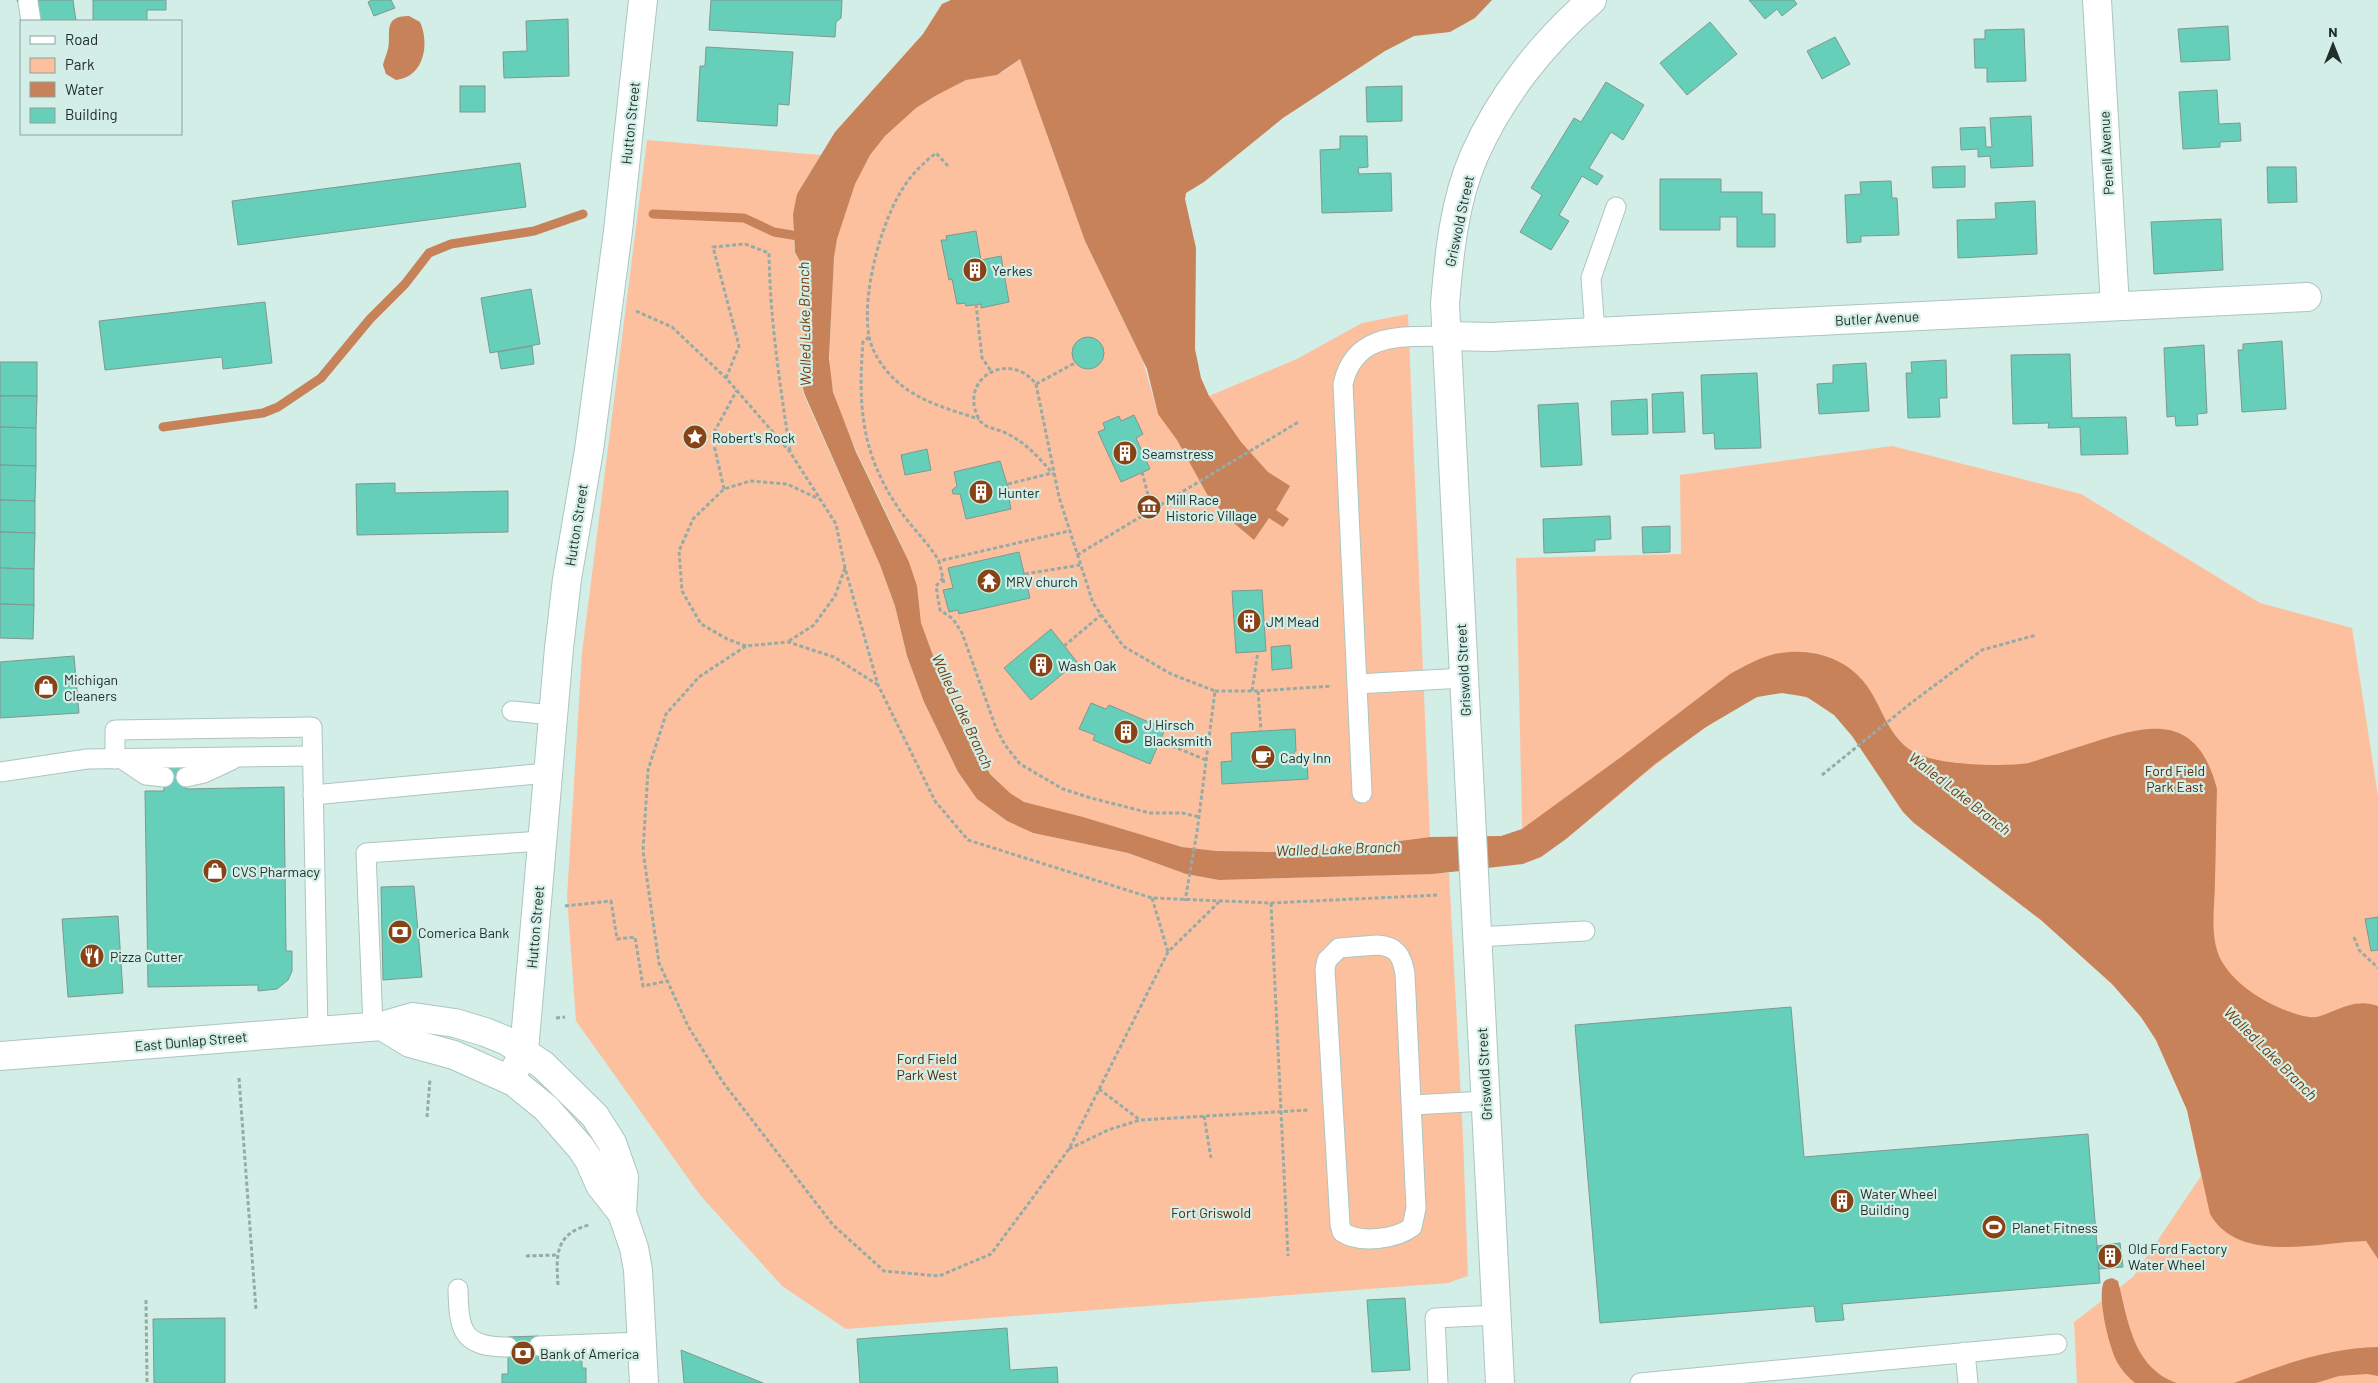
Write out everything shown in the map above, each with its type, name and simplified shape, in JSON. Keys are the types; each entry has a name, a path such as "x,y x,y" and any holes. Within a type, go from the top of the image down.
{"street":[{"name":"Hutton Street","path":"510,1080 524,1051 552,715 567,579 589,450 624,179 643,0"},
{"name":"Griswold Street","path":"1500,1383 1445,304 1449,251 1460,200 1474,157 1492,121 1522,75 1548,43 1592,0"},
{"name":"Penell Avenue","path":"2097,0 2115,306"},
{"name":"Butler Avenue","path":"1447,336 1492,337 2307,297"},
{"name":"East Dunlap Street","path":"0,1056 378,1026 413,1017 455,1023 488,1033 524,1051"},
{"path":"378,1026 410,1043 454,1055 510,1080 542,1104 570,1134 589,1160 600,1184 622,1213 634,1248 638,1270 644,1383"},
{"path":"524,1051 577,1097 595,1116 608,1137 624,1177 622,1213"}],"lane":[{"path":"28,2 31,20"},
{"path":"1594,332 1592,278 1616,207"},
{"path":"1362,792 1343,384 1346,368 1356,354 1366,346 1378,341 1404,337 1447,336"},
{"path":"1357,684 1464,678"},
{"path":"512,712 552,715"},
{"path":"119,759 115,730 312,727 318,1031"},
{"path":"0,772 87,759 312,756"},
{"path":"186,777 204,773 240,757"},
{"path":"119,759 146,775 164,777"},
{"path":"313,795 547,773"},
{"path":"378,1026 366,853 541,841"},
{"path":"1477,937 1584,931"},
{"path":"1388,946 1397,951 1403,961 1412,1105 1416,1208 1412,1227 1404,1233 1394,1236 1356,1239 1342,1232 1333,1109 1325,969 1327,960 1339,948 1388,946"},
{"path":"1412,1105 1486,1101"},
{"path":"458,1288 459,1320 466,1337 474,1342 508,1347"},
{"path":"1438,1383 1435,1318 1497,1315"},
{"path":"538,1346 642,1342"},
{"path":"1640,1383 2057,1344"},
{"path":"1965,1352 1968,1383"}],"path":[{"path":"948,166 936,153 911,177 896,200 882,235 872,273 868,308 869,337 872,348 886,370 908,391 938,406 980,419"},
{"path":"726,378 739,346 713,247 745,244 769,254 769,282 778,375 790,452"},
{"path":"608,299 672,327 726,378 790,452 836,524 878,685 935,801 968,840 1152,898 1185,901 1271,903 1439,895"},
{"path":"976,304 982,358 991,372"},
{"path":"869,337 863,342 860,391 864,433 876,467 896,506 939,561 944,580 936,586 940,610 953,620 962,634 996,728 1005,745 1020,764 1063,790 1150,813 1182,813 1199,817"},
{"path":"1036,384 1075,363"},
{"path":"1053,475 1032,449 1004,432 990,429 980,419 975,405 976,390 982,378 991,372 1005,368 1019,370 1030,376 1036,384 1053,475 1076,556 1093,603 1123,646 1170,674 1215,691 1258,691 1357,684"},
{"path":"724,490 712,436 737,390"},
{"path":"1076,556 1300,421"},
{"path":"1142,472 1152,510"},
{"path":"1008,484 1053,475"},
{"path":"820,499 787,484 750,481 724,490 693,519 679,551 682,591 702,624 727,639 746,646 788,642 834,657 878,685"},
{"path":"939,561 1069,531"},
{"path":"1024,574 1080,565"},
{"path":"788,642 814,625 835,596 846,568"},
{"path":"1064,646 1101,615"},
{"path":"1822,775 1911,703 1982,650 2036,635"},
{"path":"746,646 699,677 666,714 648,770 642,851 659,963 688,1026 722,1081 833,1225 884,1271 939,1276 991,1254 1069,1149 1168,952 1219,902"},
{"path":"1252,691 1258,651"},
{"path":"1185,901 1197,832 1215,691"},
{"path":"1258,691 1261,731"},
{"path":"1160,741 1206,760"},
{"path":"1152,898 1168,952"},
{"path":"564,906 611,901 617,939 635,937 643,986 667,981"},
{"path":"1271,903 1283,1111 1288,1256"},
{"path":"2354,937 2359,950 2378,968"},
{"path":"427,1118 430,1075"},
{"path":"238,1078 255,1273 256,1310"},
{"path":"1098,1089 1140,1120"},
{"path":"1069,1149 1108,1130 1140,1120 1333,1109"},
{"path":"1204,1116 1211,1158"},
{"path":"558,1285 556,1255 561,1244 574,1230 589,1225"},
{"path":"526,1256 556,1255"},
{"path":"146,1300 147,1383"}],"green space":[{"name":"Mill Race Historic Village","path":"1020,59 1085,241 1143,361 1158,414 1209,396 1297,359 1362,323 1408,314 1430,837 1338,849 1275,853 1212,851 1183,847 1081,817 1028,804 1003,787 987,769 972,747 947,697 937,672 922,627 914,579 909,563 853,444 834,395 830,372 833,267 838,234 857,178 877,144 899,121 940,92 970,79 998,74"},
{"name":"Ford Field Park West","path":"647,140 821,155 797,194 793,235 795,252 808,276 803,393 880,565 895,606 907,656 924,702 958,772 977,799 1007,821 1033,833 1128,853 1186,874 1219,880 1449,873 1463,1137 1468,1276 1448,1283 846,1329 782,1286 700,1195 576,1021 567,897 582,653"},
{"name":"Ford Field Park East","path":"1892,446 2081,494 2260,603 2352,628 2378,796 2378,1383 2077,1383 2074,1322 2133,1277 2201,1176 2187,1110 2156,1040 2141,1017 2112,984 2041,920 1914,823 1893,797 1855,738 1833,714 1822,706 1803,696 1789,693 1764,695 1740,705 1674,750 1567,838 1535,859 1523,864 1516,558 1681,554 1680,475"}],"water":[{"name":"Walled Lake Branch","path":"951,0 1492,0 1475,18 1450,32 1414,36 1385,51 1283,118 1204,182 1186,193 1185,199 1196,248 1195,349 1201,378 1209,396 1241,442 1268,472 1290,486 1276,510 1289,519 1283,527 1269,518 1254,540 1229,519 1208,496 1177,440 1158,414 1147,369 1085,241 1020,59 997,75 966,80 916,108 885,136 870,155 855,184 837,239 834,258 829,358 833,392 856,452 909,562 917,586 921,623 950,702 969,742 991,775 1010,793 1024,802 1083,817 1182,847 1216,851 1273,852 1354,847 1430,837 1501,836 1522,829 1730,674 1750,663 1771,655 1798,652 1824,656 1848,667 1867,686 1890,728 1901,743 1919,755 1933,759 1985,765 2029,763 2116,735 2155,729 2171,731 2186,737 2198,748 2209,765 2217,789 2214,931 2217,951 2228,971 2247,989 2271,1004 2309,1017 2323,1015 2348,1005 2367,1003 2378,1006 2378,1259 2366,1241 2281,1247 2259,1245 2240,1240 2223,1230 2210,1214 2187,1110 2156,1040 2141,1017 2112,984 2041,920 1914,823 1903,812 1852,736 1834,715 1807,697 1782,693 1757,697 1706,727 1655,764 1566,839 1541,857 1523,864 1433,874 1219,880 1186,874 1128,853 1033,833 1007,821 977,799 958,772 924,702 907,656 895,606 880,565 804,393 802,383 808,276 795,252 793,214 797,194 835,132 923,34 942,4"},
{"path":"409,16 420,22 423,31 424,49 419,66 413,73 405,78 396,80 386,74 383,65 389,44 390,27 394,19"},
{"path":"2112,1278 2118,1281 2129,1326 2142,1354 2162,1376 2177,1383 2135,1383 2119,1365 2108,1335 2102,1302 2104,1283"},
{"path":"2378,1347 2378,1376 2367,1374 2339,1376 2316,1383 2234,1383 2287,1364 2323,1354"}],"building":[{"path":"17,0 73,0 76,20 36,20 28,2 18,3"},
{"path":"93,0 166,0 166,10 147,10 147,20 93,20"},
{"path":"372,0 391,0 395,8 374,16 368,2"},
{"path":"711,0 842,0 841,18 836,22 835,37 709,30"},
{"path":"1749,0 1794,0 1797,4 1782,16 1777,9 1765,19"},
{"path":"568,19 569,76 504,78 503,52 527,51 526,21"},
{"path":"1710,22 1737,54 1687,95 1660,63"},
{"path":"2228,26 2230,60 2181,62 2178,29"},
{"path":"2024,29 2026,81 1987,82 1987,68 1975,68 1974,39 1985,39 1985,30"},
{"path":"1835,37 1850,64 1822,79 1807,51"},
{"path":"706,47 793,52 789,105 778,104 777,126 697,121 700,66 705,66"},
{"path":"1606,82 1644,105 1623,140 1611,132 1589,168 1603,176 1597,185 1582,176 1559,215 1569,221 1551,250 1520,232 1542,195 1531,188 1574,118 1581,122"},
{"path":"460,86 485,86 485,112 460,112"},
{"path":"1402,86 1402,121 1367,122 1366,87"},
{"path":"2217,90 2219,124 2240,123 2241,141 2220,142 2220,147 2183,149 2179,92"},
{"path":"2031,116 2033,166 1991,168 1990,156 1978,157 1978,149 1961,150 1960,128 1985,127 1986,147 1992,147 1990,118"},
{"path":"1340,136 1367,136 1368,167 1358,168 1359,174 1391,173 1392,211 1322,213 1320,150 1340,149"},
{"path":"520,163 526,207 238,245 232,201"},
{"path":"1965,166 1965,187 1933,188 1932,167"},
{"path":"2267,167 2296,167 2297,202 2268,203"},
{"path":"1660,179 1721,179 1721,192 1762,192 1762,214 1775,214 1775,247 1737,247 1737,217 1720,217 1720,230 1660,230"},
{"path":"1891,181 1892,198 1897,198 1899,235 1861,236 1861,242 1847,243 1845,195 1861,194 1860,182"},
{"path":"2035,201 2037,254 1958,258 1957,220 1996,219 1995,203"},
{"path":"2221,219 2223,270 2154,274 2151,222"},
{"name":"Yerkes","path":"976,231 981,260 1001,256 1009,302 981,308 981,304 966,306 965,303 957,304 952,279 949,280 941,240 947,240 946,236"},
{"path":"531,289 540,344 490,353 481,298"},
{"path":"265,302 272,363 223,369 222,357 105,370 99,321"},
{"path":"1088,337 1100,341 1104,353 1100,365 1088,369 1076,365 1072,353 1076,341"},
{"path":"2282,341 2286,409 2242,412 2238,350 2243,350 2243,344"},
{"path":"2204,345 2207,413 2197,414 2198,425 2176,426 2175,416 2167,417 2164,348"},
{"path":"532,346 534,364 501,369 498,352"},
{"path":"2070,354 2072,418 2126,417 2128,454 2081,455 2080,427 2048,428 2049,423 2013,424 2011,355"},
{"path":"1946,360 1947,398 1939,398 1940,417 1908,418 1906,373 1912,373 1911,362"},
{"path":"0,362 37,362 37,396 0,396"},
{"path":"1866,363 1869,411 1819,414 1817,384 1833,383 1833,365"},
{"path":"1757,373 1761,448 1715,449 1714,433 1703,434 1701,375"},
{"path":"1683,392 1685,432 1653,433 1652,394"},
{"path":"0,396 37,396 36,428 0,427"},
{"path":"1647,399 1648,434 1612,435 1611,401"},
{"path":"1578,403 1582,465 1541,467 1538,405"},
{"name":"Seamstress","path":"1134,415 1143,434 1136,438 1150,469 1121,482 1098,432 1105,429 1103,423 1119,416 1121,421"},
{"path":"0,427 36,428 36,466 0,465"},
{"path":"927,449 931,470 905,475 901,455"},
{"name":"Hunter","path":"1000,461 1011,497 1009,498 1011,509 966,519 960,494 953,494 952,490 957,486 954,472"},
{"path":"0,465 36,466 35,501 0,500"},
{"path":"395,483 395,493 508,491 508,532 357,535 356,484"},
{"path":"0,500 35,501 35,533 0,532"},
{"path":"1610,516 1611,539 1595,540 1595,551 1544,553 1543,519"},
{"path":"1670,526 1670,552 1643,553 1642,527"},
{"path":"0,532 35,533 34,569 0,568"},
{"name":"MRV church","path":"1019,552 1030,598 959,614 958,610 949,612 943,590 953,588 948,568"},
{"path":"0,568 34,569 34,605 0,604"},
{"name":"JM Mead","path":"1262,590 1266,651 1236,653 1232,591"},
{"path":"0,604 34,605 33,639 0,638"},
{"name":"Wash Oak","path":"1051,629 1077,662 1031,700 1004,668"},
{"path":"1290,645 1292,668 1272,670 1271,647"},
{"path":"74,656 79,713 0,718 0,662"},
{"name":"J Hirsch Blacksmith","path":"1091,703 1106,709 1109,705 1165,729 1150,764 1093,740 1095,735 1079,729"},
{"name":"Cady Inn","path":"1295,729 1296,751 1294,751 1294,757 1307,756 1308,779 1222,784 1221,762 1232,761 1231,733"},
{"name":"CVS Pharmacy","path":"163,766 185,766 186,789 284,787 286,951 292,951 292,971 288,980 277,989 258,991 258,985 148,987 145,791 164,791"},
{"name":"Comerica Bank","path":"414,886 422,977 383,980 381,887"},
{"name":"Pizza Cutter","path":"118,916 123,993 68,997 62,919"},
{"path":"2378,917 2378,950 2371,951 2365,919"},
{"name":"Water Wheel Building","path":"1791,1007 1804,1157 2088,1134 2100,1283 1842,1304 1844,1320 1816,1322 1814,1306 1600,1323 1575,1025"},
{"name":"Old Ford Factory Water Wheel","path":"2120,1243 2123,1267 2099,1269 2097,1246"},
{"path":"1405,1298 1410,1370 1372,1372 1367,1300"},
{"path":"225,1318 225,1383 154,1383 153,1319"},
{"path":"1007,1328 1010,1370 1057,1367 1058,1383 860,1383 857,1339"},
{"name":"Bank of America","path":"538,1336 539,1361 582,1360 582,1368 586,1368 586,1383 502,1383 502,1374 508,1374 508,1337"},
{"path":"681,1350 763,1383 684,1383"}],"waterway":[{"path":"163,427 263,413 278,407 321,378 370,319 405,284 429,253 451,244 534,231 583,214"},
{"path":"653,214 744,218 774,232 804,237"}],"place":[{"name":"Yerkes","path":"975,270"},
{"name":"Robert's Rock","path":"695,437"},
{"name":"Seamstress","path":"1125,453"},
{"name":"Hunter","path":"981,492"},
{"name":"Mill Race Historic Village","path":"1149,507"},
{"name":"MRV church","path":"989,581"},
{"name":"JM Mead","path":"1249,621"},
{"name":"Wash Oak","path":"1041,665"},
{"name":"Michigan Cleaners","path":"46,687"},
{"name":"J Hirsch Blacksmith","path":"1126,732"},
{"name":"Cady Inn","path":"1263,757"},
{"name":"CVS Pharmacy","path":"215,871"},
{"name":"Comerica Bank","path":"400,932"},
{"name":"Pizza Cutter","path":"92,956"},
{"name":"Water Wheel Building","path":"1842,1201"},
{"name":"Planet Fitness","path":"1994,1227"},
{"name":"Old Ford Factory Water Wheel","path":"2110,1256"},
{"name":"Bank of America","path":"523,1353"}],"park label":[{"name":"Fort Griswold","path":"1211,1212"}]}
